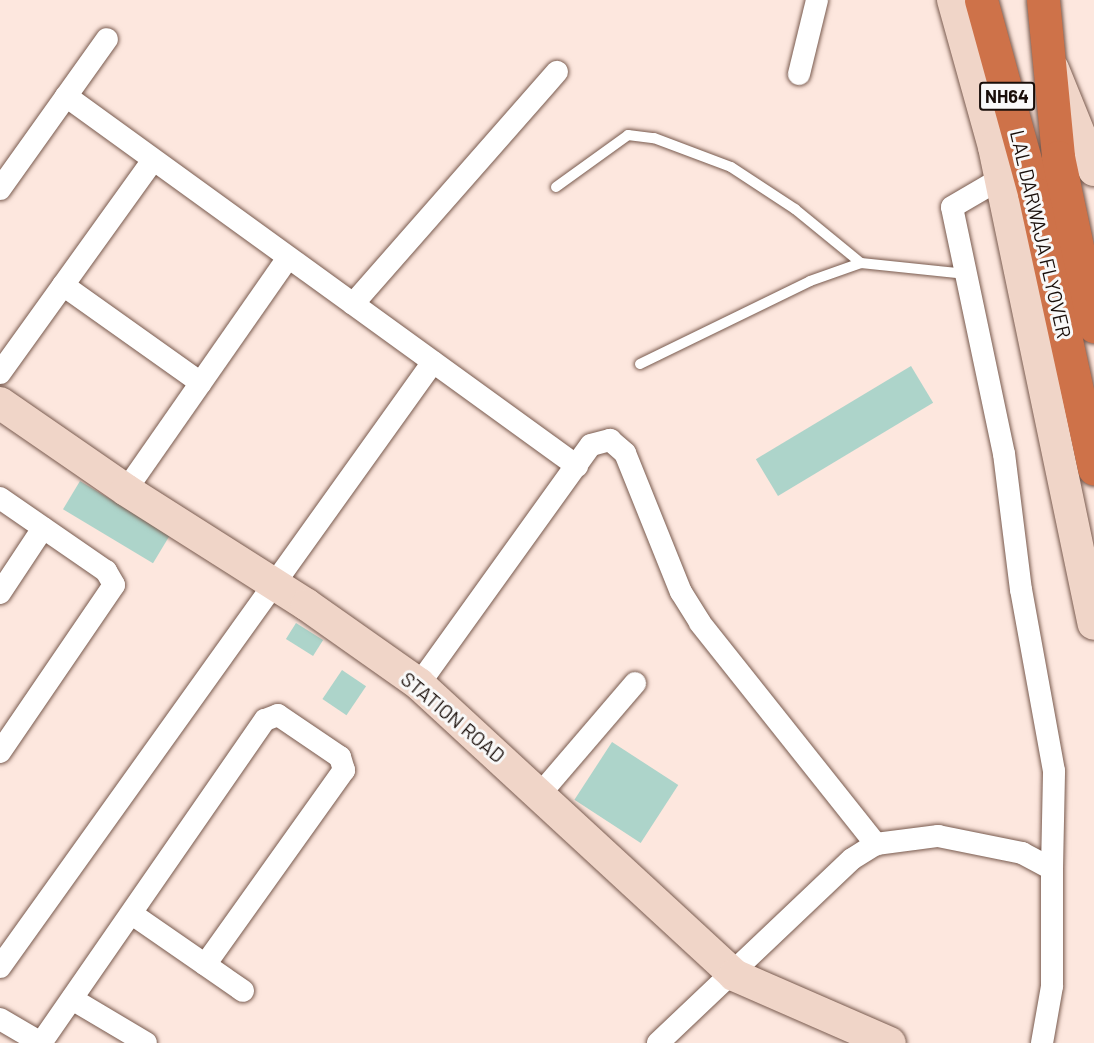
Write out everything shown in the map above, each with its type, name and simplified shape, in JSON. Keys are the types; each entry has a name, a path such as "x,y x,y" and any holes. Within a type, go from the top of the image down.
{"highway":[{"name":"LAL DARWAJA FLYOVER","path":"981,0 1034,193 1094,469"},
{"name":"NH64","path":"1043,0 1049,60"},
{"name":"LAL DARWAJA FLYOVER","path":"1049,60 1058,157 1094,326"}],"street":[{"path":"799,74 817,0"},
{"path":"953,0 1000,179 1094,624"},
{"path":"0,189 107,39"},
{"path":"1049,60 1094,170"},
{"path":"353,304 557,72"},
{"path":"66,96 577,466"},
{"path":"0,373 153,160"},
{"path":"1000,179 952,207 1004,454 1021,590 1054,771 1052,986 1042,1043"},
{"path":"126,490 288,258"},
{"path":"63,285 201,382"},
{"path":"0,967 433,362"},
{"name":"STATION ROAD","path":"0,403 126,490 307,605 419,684 734,975 890,1043"},
{"path":"419,684 591,445 599,441 618,444 681,592 700,623 876,844"},
{"path":"0,498 106,571 114,585 0,752"},
{"path":"0,593 43,528"},
{"path":"540,794 635,683"},
{"path":"0,1019 41,1043 265,720 278,715 340,757 344,770 205,965"},
{"path":"658,1043 734,975 852,859 876,844 938,836 1022,853 1052,869"},
{"path":"132,914 243,991"},
{"path":"72,999 146,1043"}],"lane":[{"path":"556,187 628,135 654,138 731,167 795,208 861,263"},
{"path":"640,364 810,281 861,263 966,274"}],"building":[{"path":"911,366 933,403 778,496 756,459"},
{"path":"80,481 170,535 153,563 63,509"},
{"path":"296,623 323,640 313,656 286,639"},
{"path":"342,670 366,686 346,715 322,699"},
{"path":"612,742 678,785 641,843 574,800"}]}
